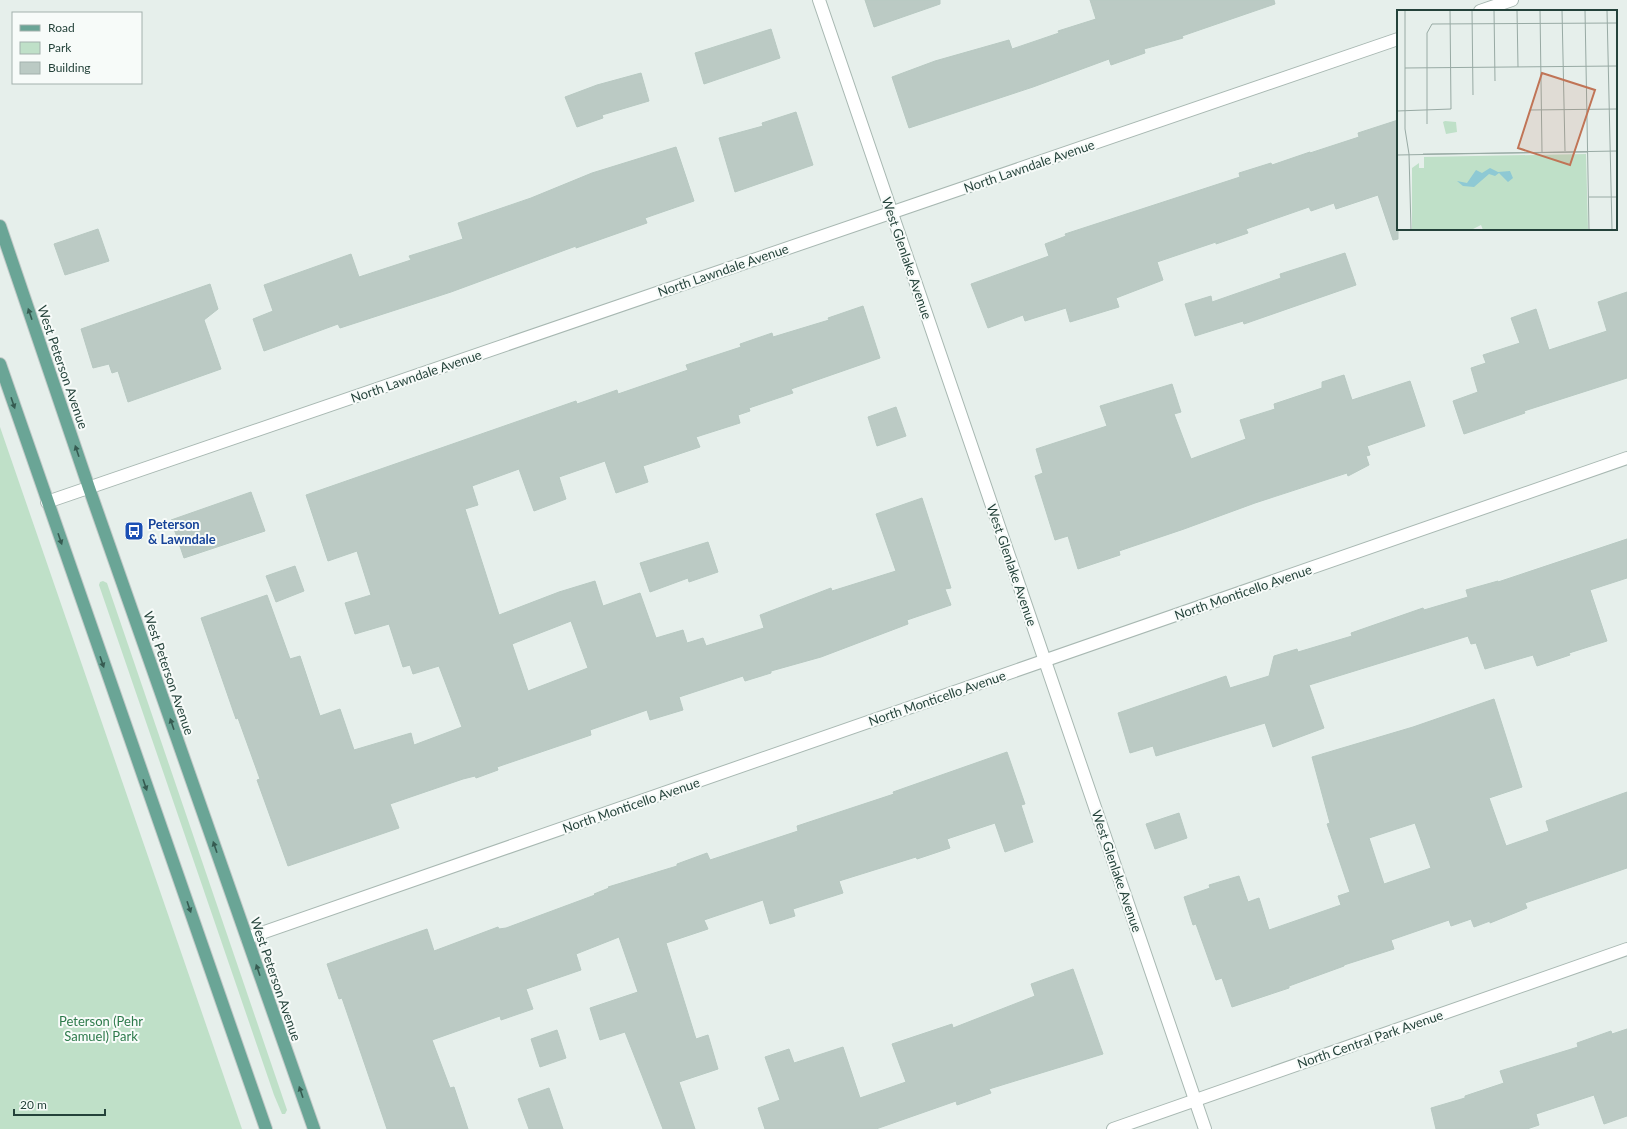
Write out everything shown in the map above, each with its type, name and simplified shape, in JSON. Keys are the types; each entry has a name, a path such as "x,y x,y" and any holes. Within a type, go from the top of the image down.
{"main road":[{"name":"West Peterson Avenue","path":"0,226 89,488 314,1129"},
{"path":"0,364 266,1129"}],"street":[{"name":"West Glenlake Avenue","path":"819,0 1205,1129"},
{"path":"1483,10 1512,0"},
{"name":"North Lawndale Avenue","path":"48,502 1397,39"},
{"name":"North Monticello Avenue","path":"247,938 1627,458"},
{"name":"North Central Park Avenue","path":"1113,1129 1627,949"}],"green space":[{"name":"Peterson (Pehr Samuel) Park","path":"0,427 242,1129 0,1129"},
{"path":"103,581 107,583 287,1110 285,1114 282,1114 274,1095 99,585 100,582"}],"building":[{"path":"865,0 940,0 940,4 874,27"},
{"path":"1090,0 1274,0 1275,4 1182,36 1183,38 1144,49 1145,53 1111,65 1109,59 1033,87 909,128 892,77 935,61 1009,40 1012,49 1059,33 1058,31 1096,19"},
{"path":"771,29 780,58 704,84 695,53"},
{"path":"641,73 649,101 602,115 603,118 577,127 565,97 597,85"},
{"path":"796,112 813,165 735,192 719,138 763,126 762,123"},
{"path":"1397,120 1398,239 1393,240 1378,195 1336,209 1334,203 1311,211 1309,207 1246,229 1248,233 1157,262 1163,280 1116,298 1119,307 1070,322 1066,308 1025,321 1023,315 988,328 971,284 1049,256 1045,244 1066,236 1065,234 1240,177 1239,173 1271,163 1272,165 1359,137 1358,133"},
{"path":"676,147 694,201 645,218 647,223 576,248 576,246 451,292 340,328 338,324 264,351 253,319 273,311 264,285 351,254 359,277 411,260 409,256 463,239 458,223 531,198 592,173"},
{"path":"98,229 109,261 65,275 54,244"},
{"path":"1345,253 1356,285 1244,324 1243,321 1195,336 1185,304 1211,296 1212,302 1281,278 1280,274"},
{"path":"210,284 218,309 204,320 221,369 128,402 118,371 112,373 109,364 93,368 81,329"},
{"path":"1627,292 1627,378 1524,411 1525,413 1464,434 1453,401 1478,392 1471,368 1486,363 1483,355 1520,343 1511,318 1536,309 1549,350 1607,331 1598,302"},
{"path":"863,306 880,358 791,389 793,393 749,408 750,411 738,415 740,423 696,437 700,447 643,466 648,482 616,493 605,461 559,477 566,499 534,511 519,469 472,486 478,505 465,509 499,615 559,592 595,581 603,606 640,593 656,638 683,630 687,643 703,638 706,646 764,628 760,615 831,588 832,591 896,571 876,514 922,498 951,588 945,589 951,605 907,620 908,624 821,657 771,671 771,673 745,681 743,676 679,697 683,710 650,720 647,710 590,730 591,735 497,767 498,770 476,778 475,776 463,779 390,804 399,828 288,866 257,780 260,779 238,718 236,719 201,618 267,595 290,659 300,656 320,716 340,709 354,750 411,733 414,745 462,727 439,666 413,674 410,665 403,667 389,624 355,634 345,603 371,595 357,551 328,561 306,495 576,401 577,404 617,390 618,394 688,370 686,365 741,347 740,344 772,333 773,337 829,320 828,318","holes":["571,621 588,668 528,691 512,644"]},
{"path":"1344,375 1352,400 1410,381 1425,426 1367,446 1370,455 1366,456 1369,465 1348,476 1347,473 1255,503 1119,551 1120,555 1078,569 1068,536 1055,540 1035,476 1043,473 1036,449 1107,426 1100,406 1172,384 1181,412 1174,414 1191,459 1246,439 1240,420 1275,409 1274,404 1322,388 1322,382"},
{"path":"896,407 906,436 877,446 868,417"},
{"path":"251,492 265,531 184,558 171,520"},
{"path":"1627,539 1627,578 1590,590 1607,641 1569,653 1570,655 1537,666 1533,655 1485,669 1476,643 1471,644 1468,636 1309,685 1324,728 1273,747 1265,723 1156,756 1153,746 1130,753 1118,713 1226,676 1230,688 1269,676 1274,656 1297,649 1298,652 1352,636 1351,633 1423,608 1424,610 1468,597 1466,590 1498,582"},
{"path":"708,542 718,572 689,582 688,578 650,592 640,563"},
{"path":"295,566 304,591 276,602 266,576"},
{"path":"1494,699 1522,787 1489,798 1506,846 1549,831 1546,821 1627,792 1627,868 1525,903 1527,908 1490,923 1490,921 1474,927 1471,919 1451,926 1449,920 1391,940 1394,949 1344,965 1289,986 1289,988 1232,1007 1222,978 1216,980 1196,924 1193,925 1184,897 1210,888 1209,885 1239,876 1248,902 1259,898 1269,930 1341,905 1338,896 1350,892 1327,824 1330,823 1312,757 1413,727","holes":["1415,823 1431,868 1384,884 1369,838"]},
{"path":"1007,752 1025,804 1021,805 1033,842 1005,852 995,823 947,839 950,848 839,881 843,893 793,909 795,916 770,924 763,900 704,920 708,929 666,943 696,1039 708,1035 718,1069 679,1082 695,1129 663,1129 625,1032 600,1040 590,1008 638,992 619,937 576,954 581,970 526,989 533,1009 501,1020 500,1016 432,1040 450,1088 454,1087 468,1129 387,1129 342,998 339,999 327,964 427,929 434,951 498,927 499,929 506,928 595,895 594,894 609,888 608,887 677,866 677,864 707,853 710,860 798,831 797,826 894,794 893,792"},
{"path":"1179,813 1187,838 1155,849 1146,824"},
{"path":"1073,969 1103,1054 989,1089 991,1093 957,1105 956,1101 876,1129 765,1129 758,1108 780,1100 765,1057 789,1049 794,1063 843,1047 860,1098 906,1082 892,1044 952,1024 953,1028 1035,996 1031,984"},
{"path":"1627,1029 1627,1116 1604,1124 1594,1095 1536,1114 1539,1125 1527,1129 1436,1129 1431,1108 1465,1098 1465,1096 1504,1083 1500,1071 1578,1047 1577,1043 1611,1031 1612,1034"},
{"path":"557,1030 566,1058 540,1067 531,1039"},
{"path":"549,1088 563,1129 529,1129 518,1099"}],"place":[{"name":"Peterson & Lawndale","path":"134,531"}]}
